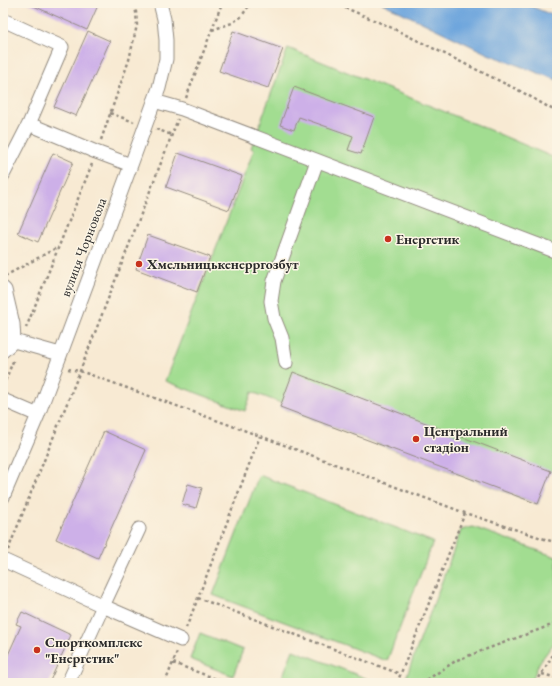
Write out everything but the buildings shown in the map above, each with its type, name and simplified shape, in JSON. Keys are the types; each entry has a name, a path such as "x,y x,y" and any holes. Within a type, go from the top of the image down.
{"street":[{"name":"вулиця Чорновола","path":"3,497 38,415 159,88 166,59 164,19 160,3"},
{"path":"3,20 62,47 29,124 3,175"},
{"path":"154,101 182,109 557,252"},
{"path":"29,124 131,165"},
{"path":"286,363 282,338 274,318 272,301 274,281 317,161"},
{"path":"3,288 5,290 13,324 12,340 3,351"},
{"path":"12,340 60,354"},
{"path":"3,400 38,415"},
{"path":"68,683 139,529"},
{"path":"4,560 181,640"}],"path":[{"path":"3,386 12,340 59,246 96,152 129,60 137,25 136,12 133,3"},
{"path":"4,560 80,371 222,3"},
{"path":"212,30 232,23 241,17 251,3"},
{"path":"334,3 390,27 515,89 557,112"},
{"path":"3,277 59,246"},
{"path":"80,371 465,512 557,543"},
{"path":"165,683 260,436"},
{"path":"397,683 465,512"},
{"path":"198,598 400,674"},
{"path":"422,683 457,660 557,623"},
{"path":"536,683 557,648"},
{"path":"173,663 227,683"},
{"path":"542,674 557,678"}],"green space":[{"name":"Енергетик","path":"288,48 557,159 557,473 550,471 538,504 280,407 281,403 252,392 245,411 165,381 254,150 251,148"},
{"path":"259,475 433,542 387,661 213,595"},
{"path":"473,527 556,557 557,555 557,639 539,663 531,683 404,683 461,530"},
{"path":"200,633 243,650 233,676 190,659"},
{"path":"293,650 368,679 367,683 280,683"}],"water":[{"path":"382,3 523,3 557,17 557,80 488,54"}],"place":[{"name":"Енергетик","path":"388,239"},
{"name":"Хмельницькенерргозбут","path":"139,264"},
{"name":"Центральний стадіон","path":"416,439"},
{"name":"Спорткомплекс \"Енергетик\"","path":"37,650"}]}
